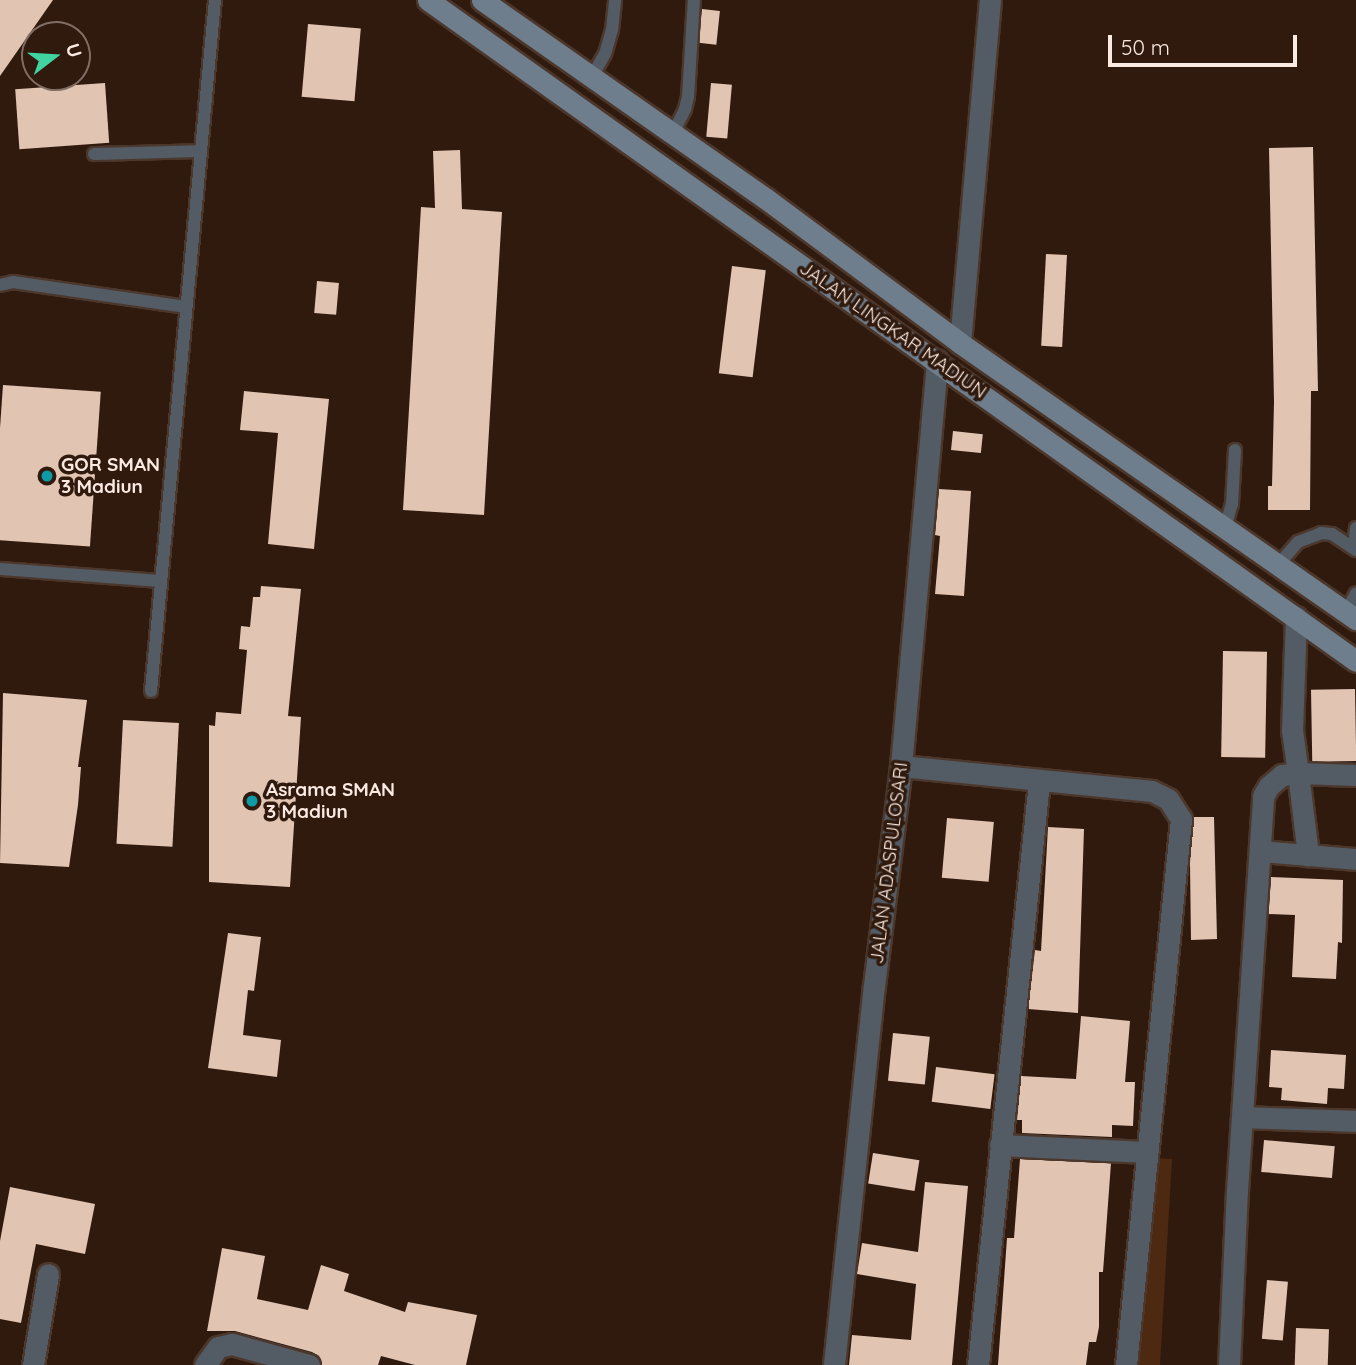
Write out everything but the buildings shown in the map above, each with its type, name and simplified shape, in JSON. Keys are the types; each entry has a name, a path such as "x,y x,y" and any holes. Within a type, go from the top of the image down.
{"main road":[{"name":"JALAN LINGKAR MADIUN","path":"428,0 1356,661"},
{"name":"JALAN LINGKAR MADIUN","path":"482,0 673,133 960,343 1278,565 1353,608"}],"street":[{"path":"960,343 990,0"},
{"name":"JALAN ADASPULOSARI","path":"834,1365 874,986 901,766 937,361"},
{"path":"1296,617 1292,730 1308,855"},
{"path":"901,766 1039,782 1153,791 1168,799 1181,819 1126,1365"},
{"path":"1229,1365 1263,796 1269,786 1282,775 1356,775"},
{"path":"978,1365 1039,782"},
{"path":"1260,851 1356,859"},
{"path":"1242,1117 1356,1121"},
{"path":"1000,1145 1147,1152"},
{"path":"33,1365 48,1274"},
{"path":"205,1365 218,1347 232,1344 309,1365"}],"lane":[{"path":"151,691 215,0"},
{"path":"593,77 605,54 612,30 615,0"},
{"path":"673,133 688,97 694,0"},
{"path":"94,153 200,151"},
{"path":"0,285 13,282 186,307"},
{"path":"1225,528 1232,504 1235,450"},
{"path":"1278,565 1298,542 1321,533 1332,534 1355,548 1356,528"},
{"path":"0,569 161,580"}],"shaded area":[{"path":"1152,1158 1172,1159 1160,1365 1132,1365"}],"place":[{"name":"GOR SMAN 3 Madiun","path":"47,476"},
{"name":"Asrama SMAN 3 Madiun","path":"252,801"}]}
